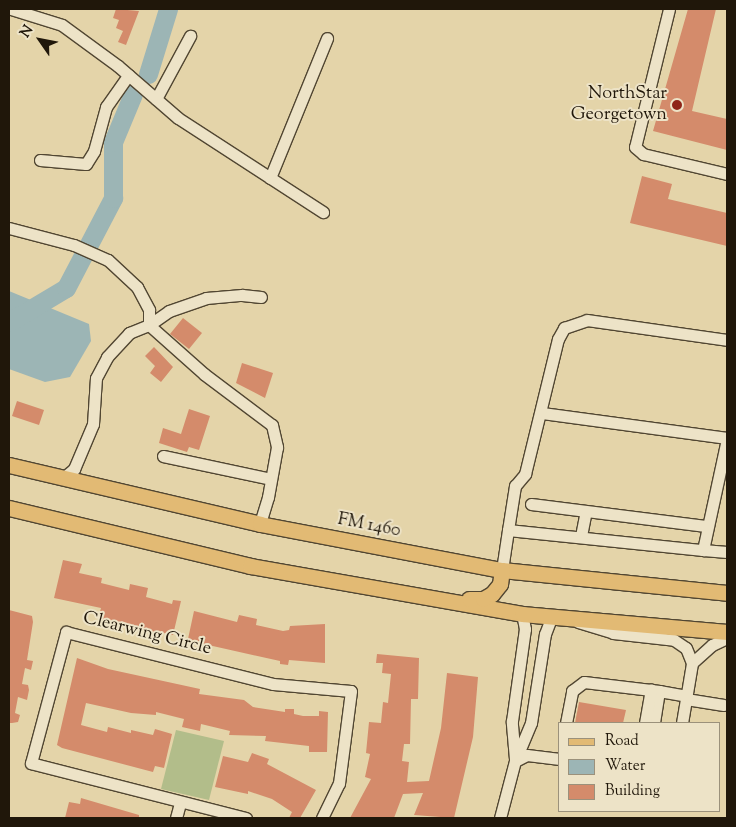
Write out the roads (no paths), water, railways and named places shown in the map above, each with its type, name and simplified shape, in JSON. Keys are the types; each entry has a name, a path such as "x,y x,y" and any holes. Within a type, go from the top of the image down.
{"main road":[{"name":"FM 1460","path":"9,465 62,480 260,524 502,570 727,593"},
{"path":"9,508 250,566 522,614 727,632"},
{"path":"430,598 483,599 492,594 500,584 502,570"}],"street":[{"path":"11,9 62,25 128,75 178,118 323,212"},
{"path":"669,9 636,147 643,154 727,174"},
{"path":"156,100 190,36"},
{"path":"270,178 327,38"},
{"path":"40,160 86,164 94,152 106,107 128,75"},
{"path":"9,228 74,245 108,260 137,287 149,310 149,324 204,374 272,426 277,447 260,524"},
{"path":"62,480 74,469 93,424 96,378 107,357 129,333 149,324 168,311 206,298 242,294 261,297"},
{"path":"502,570 516,486 525,474 542,413 558,339 564,328 587,320 727,340"},
{"path":"542,413 727,438 706,526 703,550"},
{"path":"163,456 271,479"},
{"path":"531,504 706,526"},
{"path":"581,536 586,511"},
{"path":"508,530 727,552"},
{"path":"515,761 512,721 525,629 522,614"},
{"path":"500,818 515,761 531,723 545,634 551,618"},
{"path":"570,619 613,633 674,640 686,648 692,663 682,722"},
{"name":"Clearwing Circle","path":"246,818 193,812 180,803 31,763 66,632 273,684 351,691 339,783 322,818"},
{"path":"692,663 712,645 727,638"},
{"path":"566,722 572,691 584,682 655,691 724,705"},
{"path":"645,722 655,691"},
{"path":"654,722 655,691"},
{"path":"515,761 527,755 558,758"},
{"path":"176,818 180,803"}],"water":[{"path":"9,291 89,324 91,341 70,377 45,382 9,369"}],"waterway":[{"path":"148,74 168,9"},
{"path":"9,322 66,288 113,198 113,142 133,94"}],"place":[{"name":"NorthStar Georgetown","path":"677,105"}]}
